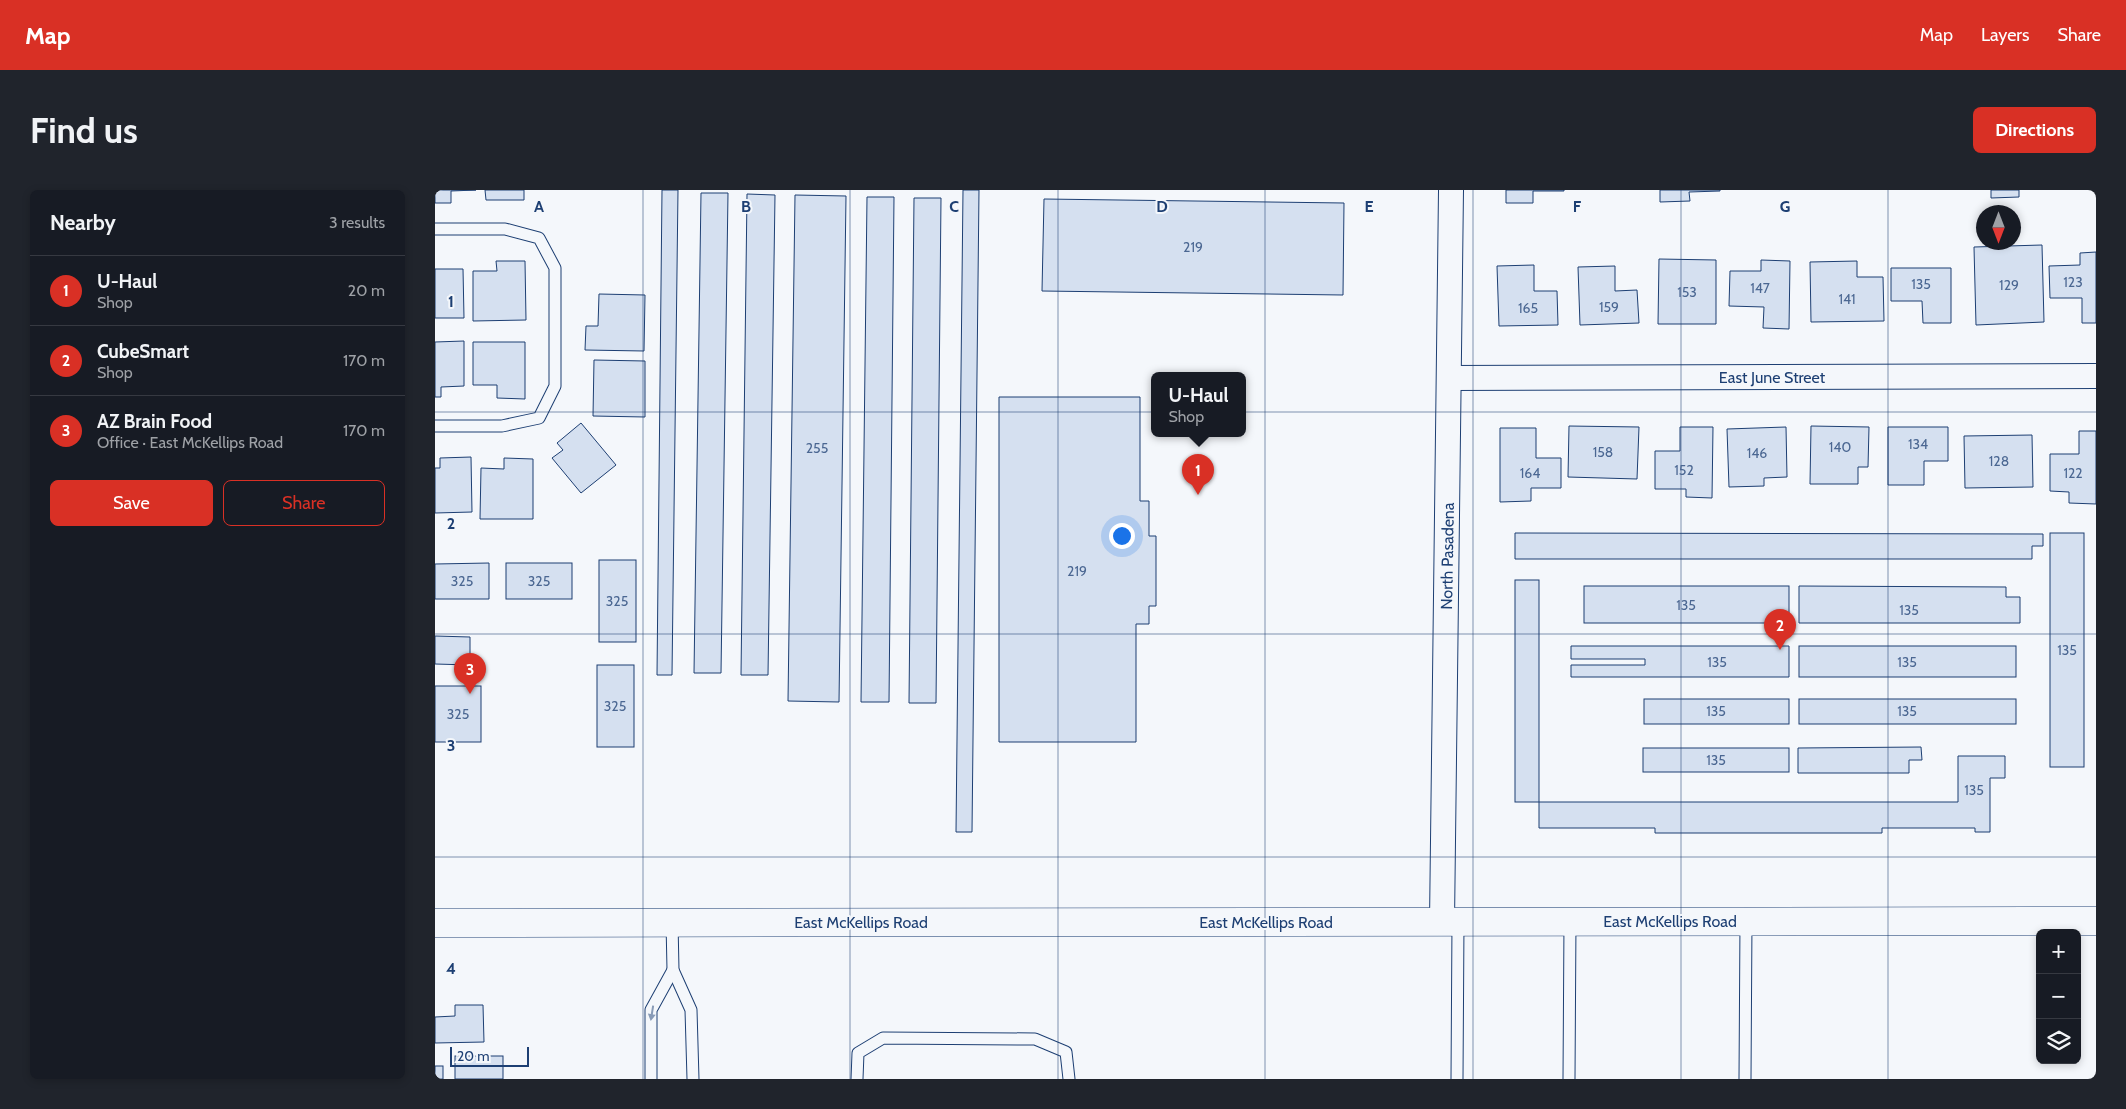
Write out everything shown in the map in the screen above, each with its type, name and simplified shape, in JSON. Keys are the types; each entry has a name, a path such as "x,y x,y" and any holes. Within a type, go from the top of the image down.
{"main road":[{"name":"East McKellips Road","path":"435,923 2096,921"}],"street":[{"name":"North Pasadena","path":"1450,922 1449,378 1451,190"},
{"name":"East June Street","path":"1449,378 2096,376"}],"lane":[{"path":"435,229 505,229 539,238 555,268 555,386 539,418 502,426 435,426"},
{"path":"1569,1079 1570,921"},
{"path":"1745,1079 1746,921"},
{"path":"672,922 673,970 691,1010 693,1079"},
{"path":"1450,922 1457,1079"},
{"path":"651,1079 651,1010 673,970"},
{"path":"857,1079 858,1053 883,1038 892,1038 1035,1039 1066,1052 1069,1079"}],"building":[{"path":"435,190 476,190 451,191 451,203 435,203"},
{"path":"485,190 524,190 524,200 486,200"},
{"path":"662,190 678,190 672,675 657,675"},
{"path":"963,190 979,190 972,832 956,832"},
{"path":"1506,190 1564,191 1533,191 1533,203 1506,203"},
{"path":"1660,190 1720,191 1689,192 1690,201 1660,202"},
{"path":"1991,190 2019,190 2019,197 1991,198"},
{"path":"701,193 728,193 721,673 694,673"},
{"path":"747,194 775,195 768,675 741,675"},
{"path":"795,195 846,196 839,702 788,701"},
{"path":"867,197 894,197 889,702 861,702"},
{"path":"914,198 941,198 936,703 909,703"},
{"path":"1044,199 1344,203 1343,295 1042,291"},
{"path":"2042,245 2044,322 1976,325 1974,247 1976,247 1976,250 2021,250 2021,246"},
{"path":"2096,252 2096,323 2082,323 2082,298 2050,298 2049,266 2080,265 2080,253"},
{"path":"1659,259 1716,260 1716,324 1658,324"},
{"path":"1761,260 1790,261 1789,329 1763,328 1764,307 1729,306 1730,271 1761,271"},
{"path":"496,261 525,261 526,320 473,321 473,271 497,271"},
{"path":"1857,261 1857,277 1883,277 1884,321 1811,322 1810,262"},
{"path":"1534,265 1534,291 1557,291 1558,325 1499,326 1497,266"},
{"path":"1615,266 1615,291 1637,290 1639,323 1580,325 1578,267"},
{"path":"1891,268 1951,268 1951,323 1923,323 1922,301 1891,301"},
{"path":"435,269 463,269 464,318 435,318"},
{"path":"599,294 645,295 644,351 585,350 586,326 598,326"},
{"path":"464,341 464,386 441,387 441,397 435,397 435,342"},
{"path":"473,342 525,342 525,399 497,398 497,385 473,385"},
{"path":"594,360 645,361 645,417 593,416"},
{"path":"999,397 1140,397 1140,501 1149,501 1149,536 1156,536 1156,606 1149,606 1149,624 1136,624 1136,742 999,742"},
{"path":"581,423 616,465 581,493 552,458 563,450 557,443"},
{"path":"1569,426 1639,427 1637,479 1568,477"},
{"path":"1811,426 1869,427 1868,467 1858,467 1858,484 1810,484"},
{"path":"1680,427 1713,427 1712,498 1686,497 1686,489 1655,489 1655,451 1680,451"},
{"path":"1786,427 1787,477 1764,478 1764,486 1729,487 1727,429"},
{"path":"1888,427 1948,427 1948,461 1924,461 1924,485 1888,485"},
{"path":"1500,428 1536,428 1536,458 1561,458 1561,488 1531,488 1531,501 1500,502"},
{"path":"2079,431 2096,431 2096,504 2069,503 2069,492 2050,491 2050,454 2079,454"},
{"path":"2032,435 2033,487 1965,488 1964,436"},
{"path":"471,457 472,512 435,513 435,468 440,468 440,458"},
{"path":"504,458 533,459 533,519 480,519 481,468 504,469"},
{"path":"1515,533 2043,534 2043,546 2032,546 2032,559 1515,559"},
{"path":"2050,533 2084,533 2084,767 2050,767"},
{"path":"599,560 636,560 636,642 599,642"},
{"path":"489,563 489,599 435,599 435,564"},
{"path":"506,563 572,563 572,599 506,599"},
{"path":"1515,580 1539,580 1539,802 1515,802"},
{"path":"1584,586 1789,586 1789,623 1584,623"},
{"path":"1799,586 2006,587 2006,597 2020,597 2020,623 1799,623"},
{"path":"435,636 470,637 470,665 435,664"},
{"path":"1571,646 1789,646 1789,677 1571,677 1571,665 1645,665 1645,659 1571,659"},
{"path":"1799,646 2016,646 2016,677 1799,677"},
{"path":"597,665 634,665 634,747 597,747"},
{"path":"435,686 481,686 481,742 435,742"},
{"path":"1644,699 1789,699 1789,724 1644,724"},
{"path":"1799,699 2016,699 2016,724 1799,724"},
{"path":"1921,747 1922,760 1909,760 1909,773 1798,773 1798,748"},
{"path":"1643,748 1789,748 1789,772 1643,772"},
{"path":"1958,756 2005,756 2005,778 1990,778 1990,832 1975,832 1975,828 1882,828 1882,833 1655,833 1655,828 1539,828 1539,802 1958,802"},
{"path":"455,1005 483,1005 484,1042 435,1043 435,1017 455,1016"},
{"path":"455,1056 503,1056 503,1079 455,1079"},
{"path":"435,1066 443,1066 443,1079 435,1079"}],"place":[{"name":"U-Haul","path":"1198,495"},
{"name":"CubeSmart","path":"1780,650"},
{"name":"AZ Brain Food","path":"470,694"}]}
